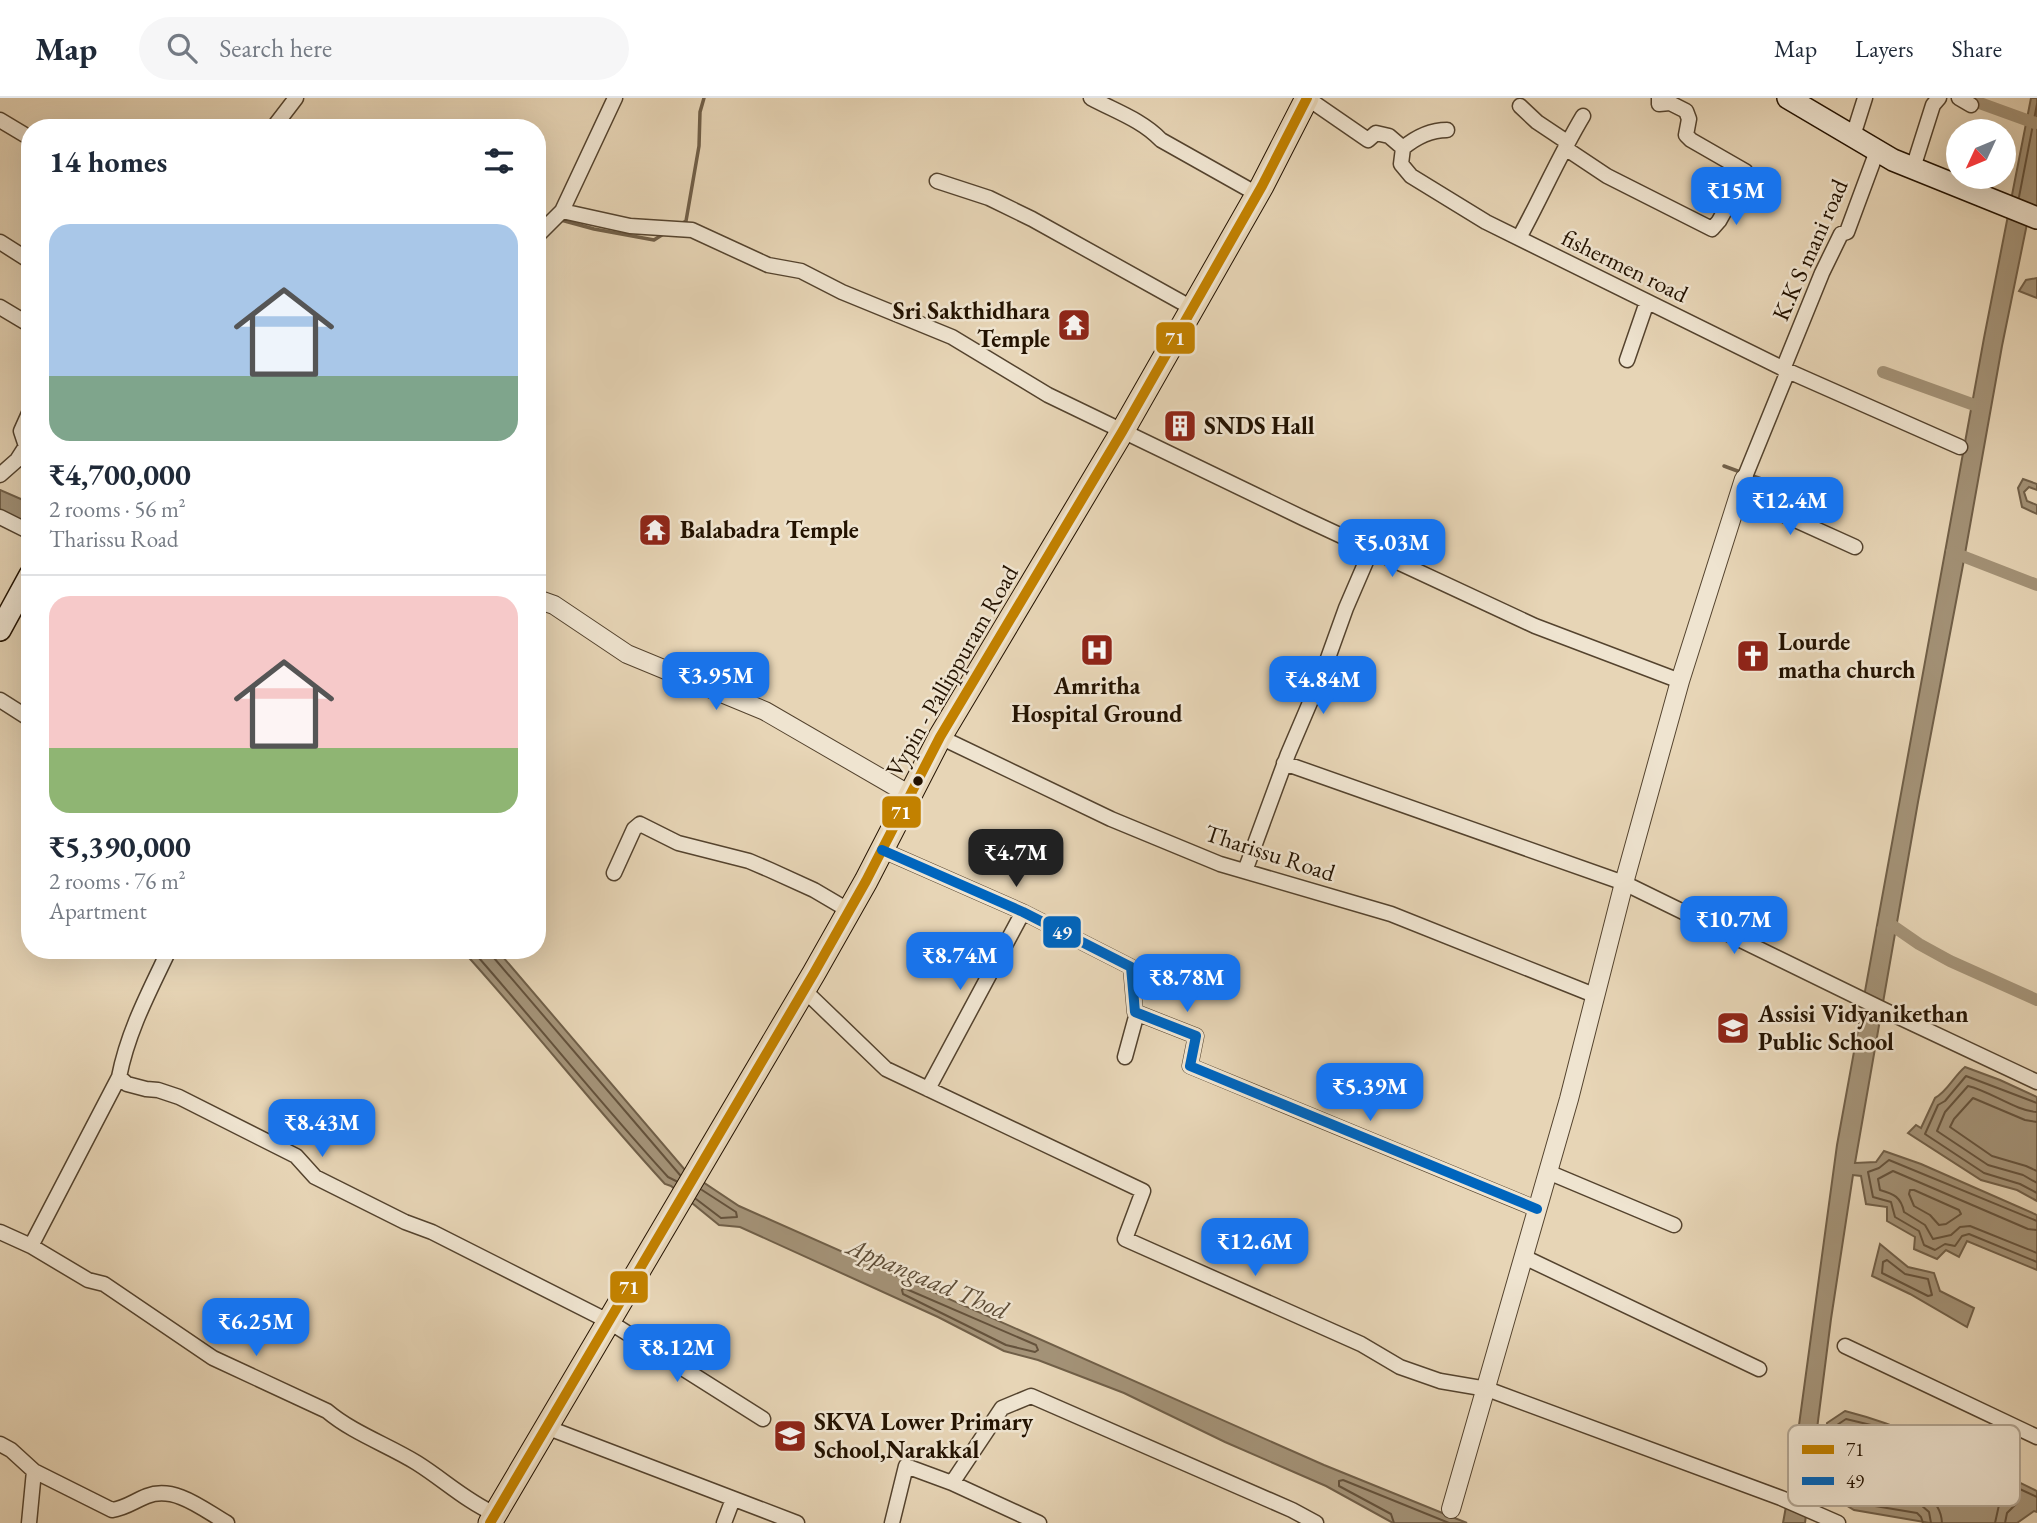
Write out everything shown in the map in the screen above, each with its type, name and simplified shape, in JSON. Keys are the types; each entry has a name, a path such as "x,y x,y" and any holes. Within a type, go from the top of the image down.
{"main road":[{"name":"Vypin - Pallippuram Road","path":"492,1519 803,989 882,850 940,737 1122,432 1257,194 1307,98"},
{"path":"1788,98 1877,151 2036,218"},
{"path":"0,630 21,592"}],"street":[{"path":"280,119 296,98"},
{"path":"546,227 562,211 615,98"},
{"path":"1091,98 1127,116 1152,131 1161,140 1257,194"},
{"path":"1307,98 1368,141 1376,134 1389,136 1403,148 1411,141 1431,132 1447,130"},
{"path":"1520,106 1607,176 1712,229 1719,221 1745,170 1691,140 1686,135 1689,119 1686,111 1670,103 1659,104 1658,98"},
{"path":"1853,136 1865,98"},
{"path":"1913,168 1933,105 1939,98"},
{"path":"1519,239 1583,116"},
{"path":"0,120 21,133"},
{"name":"fishermen road","path":"1403,148 1401,163 1411,176 1486,222 1786,370 1960,447"},
{"name":"K.K S mani road","path":"1744,481 1822,273 1841,234 1847,232 1877,151"},
{"path":"937,181 989,198 1032,219 1192,308"},
{"path":"562,211 629,226 692,230 768,265 801,271 842,292 952,337 1024,382 1122,432 1371,550 1535,626 1680,681"},
{"path":"0,242 21,255"},
{"path":"1628,360 1647,302"},
{"path":"0,307 21,320"},
{"path":"0,475 21,454"},
{"path":"1449,1516 1569,1099 1594,995 1680,681 1744,481 1855,547"},
{"path":"0,517 21,528"},
{"path":"1245,871 1284,763 1371,550"},
{"path":"546,602 627,654 765,711 910,795"},
{"path":"0,700 21,713"},
{"name":"Tharissu Road","path":"940,737 1111,819 1220,864 1391,914 1594,995"},
{"path":"1284,763 1624,883 2037,1082"},
{"path":"614,873 634,829 639,824 678,843 749,861 814,890 848,910"},
{"path":"882,850 1023,912 1131,967 1135,1012 1138,1013 1125,1057"},
{"path":"928,1089 1023,912"},
{"path":"30,1246 119,1077 124,1050 165,959"},
{"path":"803,989 886,1069 1143,1191 1125,1239 1361,1344 1400,1367 1440,1381 1487,1389 1788,1501"},
{"path":"1135,1012 1196,1036 1190,1066 1537,1209"},
{"path":"119,1077 127,1084 179,1097 296,1156 315,1177 405,1222 432,1232 608,1321 763,1419"},
{"path":"1548,1172 1674,1226"},
{"path":"0,1232 88,1280 104,1284 213,1358 327,1410 342,1424 415,1462 451,1486 492,1519"},
{"path":"1524,1257 1759,1369"},
{"path":"1845,1346 2012,1425"},
{"path":"952,1483 1002,1408 1031,1396 1292,1510 1316,1523"},
{"path":"546,1427 797,1523"},
{"path":"2020,1429 2037,1437"},
{"path":"0,1444 11,1450 34,1471 112,1510 125,1508 148,1495 160,1493 177,1495 227,1523"},
{"path":"892,1523 905,1466 952,1483 1039,1523"},
{"path":"29,1523 34,1471"},
{"path":"724,1523 733,1499"},
{"path":"1800,1506 1838,1523"}],"water":[{"path":"2031,98 2037,98 2037,210 2030,209 2002,346 1855,1163 1876,1162 1884,1151 1921,1164 2037,1215 2037,1270 1967,1241 1959,1257 1946,1250 1937,1259 1914,1249 1915,1237 1887,1221 1887,1207 1866,1204 1861,1176 1853,1175 1817,1425 1799,1425 1837,1145 1984,338 2013,189 2016,189 2016,175"},
{"path":"2037,278 2037,298 2019,291 2026,280"},
{"path":"2023,479 2037,484 2037,490 2029,487 2024,492 2027,501 2037,505 2037,514 2022,507 2018,488"},
{"path":"0,490 21,499 21,520 0,511"},
{"path":"470,959 505,959 685,1170 739,1206 1324,1465 1467,1523 1393,1523 1326,1486 1225,1442 1124,1393 1038,1360 1004,1351 938,1317 740,1227 719,1225 665,1184"},
{"path":"1965,1067 2037,1097 2037,1201 2017,1190 1981,1180 1908,1133 1916,1125 1921,1128 1935,1098"},
{"path":"1880,1244 1908,1267 1934,1273 1940,1291 1974,1308 1967,1327 1910,1294 1872,1276"},
{"path":"1845,1411 1892,1425 1827,1425"},
{"path":"2020,1483 2037,1491 2037,1512 2034,1511 2017,1523 1930,1523 1854,1510 1847,1506 2020,1506"},
{"path":"1788,1495 1788,1506 1807,1506 1805,1523 1783,1523"}],"waterway":[{"path":"681,224 686,221 704,98"},
{"path":"1966,98 2035,123"},
{"path":"561,220 654,240 665,233"},
{"path":"1883,372 1980,407"},
{"path":"1724,466 1743,473"},
{"path":"1750,475 1785,487"},
{"path":"1952,552 2037,585"},
{"path":"1883,929 1893,926 1950,961 2037,1000"}],"transit line":[{"name":"71","path":"490,1523 814,973 866,881 940,737 1122,432 1262,186 1307,98"},
{"name":"49","path":"882,850 1023,912 1131,967 1135,1012 1196,1036 1190,1066 1537,1209"}],"place":[{"name":"Sri Sakthidhara Temple","path":"1074,325"},
{"name":"SNDS Hall","path":"1180,426"},
{"name":"Balabadra Temple","path":"655,530"},
{"name":"Amritha Hospital Ground","path":"1097,650"},
{"name":"Lourde matha church","path":"1753,656"},
{"name":"Assisi Vidyanikethan Public School","path":"1733,1028"},
{"name":"SKVA Lower Primary School,Narakkal","path":"790,1436"}],"water label":[{"name":"Appangaad Thod","path":"928,1278"}]}
